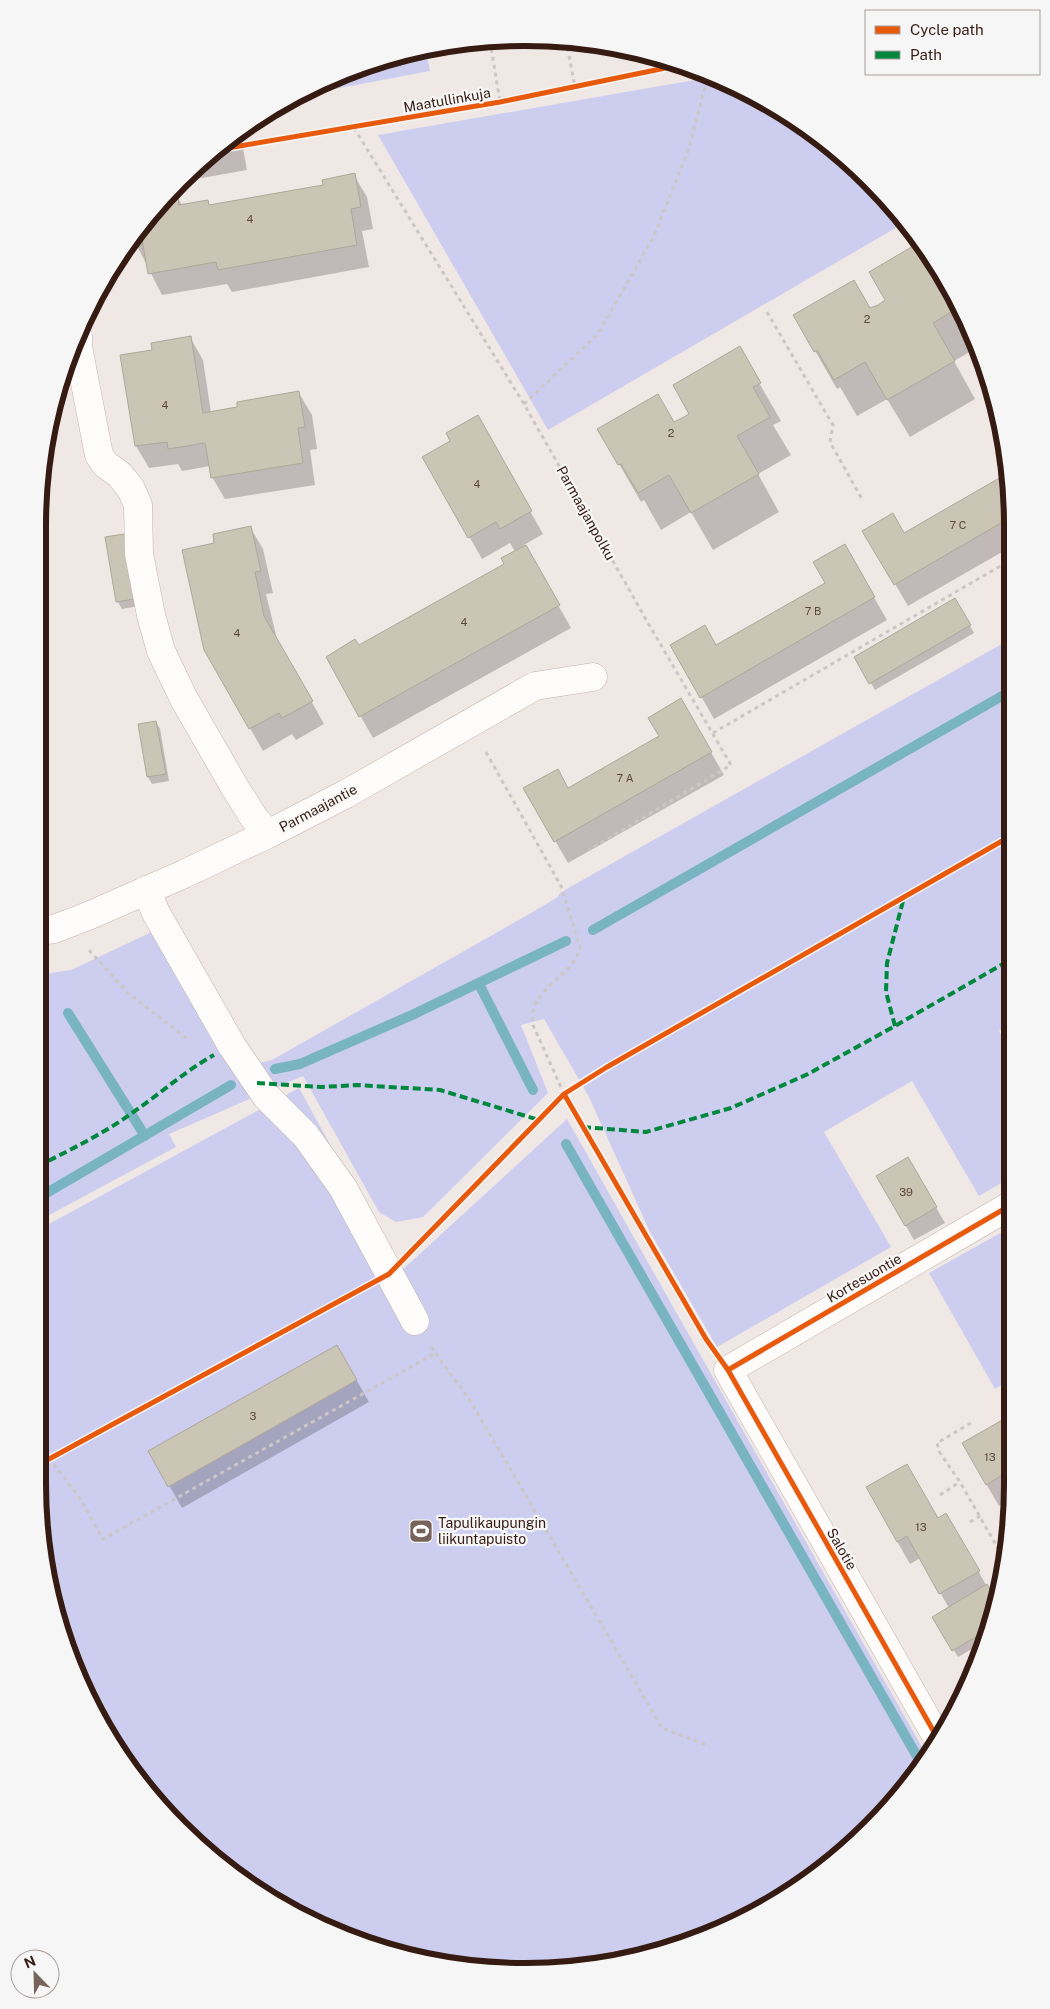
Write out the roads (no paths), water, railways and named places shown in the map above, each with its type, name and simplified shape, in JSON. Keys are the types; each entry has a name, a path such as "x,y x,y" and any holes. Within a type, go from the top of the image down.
{"street":[{"path":"79,352 98,455 105,464 120,475 131,489 138,506 139,554 151,615 161,651 184,700 234,786 254,818 268,834"},
{"name":"Parmaajantie","path":"46,930 54,929 146,890 268,834 346,794 535,686 593,677"},
{"path":"146,890 156,913 232,1046 266,1096 306,1136 343,1188 415,1321"},
{"name":"Kortesuontie","path":"728,1370 1004,1209"},
{"name":"Salotie","path":"728,1370 934,1732"}],"waterway":[{"path":"593,930 1004,695"},
{"path":"275,1069 300,1064 412,1015 566,941"},
{"path":"479,984 533,1090"},
{"path":"68,1013 145,1136"},
{"path":"46,1193 231,1085"},
{"path":"566,1144 918,1757"}],"place":[{"name":"Tapulikaupungin liikuntapuisto","path":"421,1531"}]}
